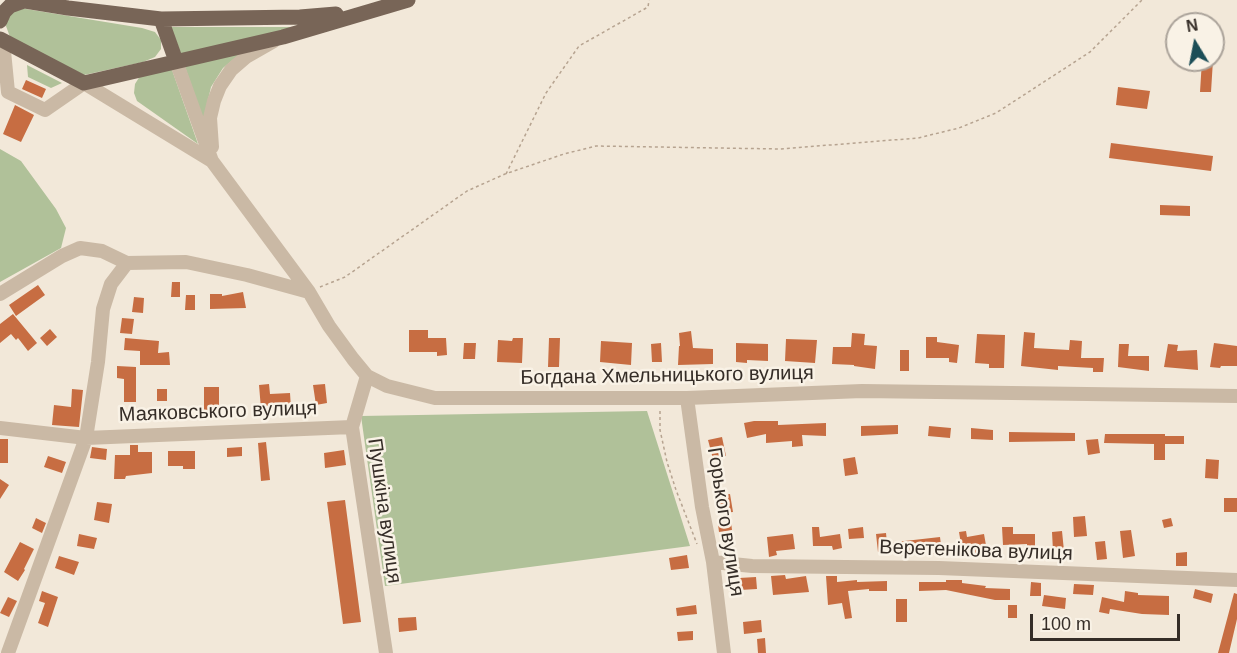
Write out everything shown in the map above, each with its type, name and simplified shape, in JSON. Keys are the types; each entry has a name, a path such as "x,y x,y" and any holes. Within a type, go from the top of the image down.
{"main road":[{"path":"1,37 84,83 283,37 408,0"},
{"path":"0,21 10,6 22,1 64,4 160,19 300,17 372,10"},
{"path":"160,19 176,62"}],"street":[{"path":"1,37 8,92 45,110 84,83 212,161"},
{"path":"212,161 210,117 220,86 231,70 246,57 283,37"},
{"path":"176,62 212,161"},
{"name":"Богдана Хмельницького вулиця","path":"212,161 309,292 329,326 367,376 387,386 435,399 687,398 862,391 1237,396"},
{"path":"0,294 62,256 80,249 102,251 127,263 186,262 247,275 309,292"},
{"name":"Маяковського вулиця","path":"8,653 86,438 98,362 103,309 111,284 127,263"},
{"name":"Пушкіна вулиця","path":"367,376 352,427 386,653"},
{"name":"Горького вулиця","path":"687,398 702,507 713,562 724,653"},
{"name":"Маяковського вулиця","path":"0,428 86,438 352,427"},
{"name":"Веретенікова вулиця","path":"713,562 752,566 939,568 1237,580"}],"path":[{"path":"505,174 546,93 579,46 648,7 649,0"},
{"path":"309,292 345,276 467,191 505,174 564,154 596,146 780,149 918,138 959,128 996,113 1090,52 1142,0"},
{"path":"660,398 660,429 667,462 688,526 698,546"}],"green space":[{"path":"20,8 142,28 155,32 161,40 161,49 155,57 143,62 84,75 10,37 6,26 7,19 10,14"},
{"path":"171,27 298,27 181,54"},
{"path":"241,53 223,68 211,87 205,113 206,128 184,64"},
{"path":"27,65 62,83 51,88 28,77"},
{"path":"171,67 198,144 137,101 134,93 135,84 140,76"},
{"path":"0,149 21,161 56,209 66,228 61,248 0,282"},
{"path":"647,411 690,546 385,586 361,416"}],"building":[{"path":"1201,72 1212,72 1211,92 1200,92"},
{"path":"26,80 46,89 42,98 22,89"},
{"path":"1118,87 1150,91 1147,109 1116,105"},
{"path":"15,105 34,115 21,142 3,134"},
{"path":"1111,143 1213,156 1211,171 1109,158"},
{"path":"1160,205 1190,206 1190,216 1160,215"},
{"path":"172,282 180,282 180,297 171,297"},
{"path":"38,285 45,295 16,316 9,305"},
{"path":"243,292 246,308 210,309 210,294 222,294 222,296"},
{"path":"186,295 195,295 195,310 185,310"},
{"path":"134,297 144,298 143,313 132,312"},
{"path":"13,314 37,343 28,351 18,338 16,340 11,334 0,343 0,324"},
{"path":"122,318 134,319 132,334 120,333"},
{"path":"50,329 57,337 47,346 40,338"},
{"path":"409,330 428,330 428,338 446,338 447,355 437,356 437,352 409,352"},
{"path":"691,331 693,348 713,349 713,364 678,365 679,333"},
{"path":"1024,332 1035,333 1034,348 1069,350 1070,340 1082,341 1081,358 1104,358 1103,372 1093,372 1093,368 1058,366 1058,370 1021,366"},
{"path":"852,333 865,334 864,345 877,346 875,369 832,364 833,347 851,347"},
{"path":"977,334 1005,335 1004,368 989,368 989,364 975,363"},
{"path":"926,337 937,337 937,342 959,345 957,363 949,362 949,358 926,358"},
{"path":"125,338 159,341 158,353 169,352 170,365 140,365 140,351 124,350"},
{"path":"513,338 523,338 522,363 497,362 498,340 512,341"},
{"path":"549,338 560,338 559,367 548,367"},
{"path":"786,339 817,340 815,363 785,361"},
{"path":"601,341 632,343 631,365 600,362"},
{"path":"464,343 476,343 475,359 463,359"},
{"path":"661,343 662,362 652,362 651,344"},
{"path":"736,343 768,344 768,361 736,362"},
{"path":"1214,343 1237,346 1237,366 1210,367"},
{"path":"1119,344 1129,344 1128,356 1149,356 1149,371 1118,367"},
{"path":"1168,344 1178,345 1177,351 1197,350 1198,370 1164,367"},
{"path":"900,350 909,350 909,371 900,371"},
{"path":"117,366 136,367 136,402 124,402 124,379 117,378"},
{"path":"269,384 270,394 290,393 291,408 261,409 259,385"},
{"path":"325,384 327,403 316,405 313,385"},
{"path":"204,387 219,387 219,411 204,412"},
{"path":"72,389 83,390 79,427 52,425 54,405 71,407"},
{"path":"157,389 167,389 167,401 157,401"},
{"path":"778,421 778,425 826,423 826,436 802,435 803,446 792,447 792,441 766,443 766,434 747,438 744,423"},
{"path":"898,425 898,434 861,436 861,426"},
{"path":"929,426 951,428 950,438 928,436"},
{"path":"971,428 993,430 993,440 971,439"},
{"path":"1009,432 1075,433 1075,441 1009,442"},
{"path":"1105,434 1184,436 1184,444 1165,444 1165,460 1154,460 1154,444 1104,443"},
{"path":"722,437 726,456 713,459 708,440"},
{"path":"0,439 8,439 8,463 0,463"},
{"path":"1098,439 1100,453 1088,455 1086,440"},
{"path":"266,442 270,480 261,481 258,443"},
{"path":"130,445 138,445 138,452 152,452 152,473 114,479 115,455 130,455"},
{"path":"92,447 107,449 106,460 90,458"},
{"path":"242,447 242,456 227,457 227,448"},
{"path":"344,450 346,465 325,468 324,453"},
{"path":"168,451 195,451 195,469 168,466"},
{"path":"48,456 66,462 62,473 44,467"},
{"path":"855,457 858,474 845,476 843,459"},
{"path":"1206,459 1219,460 1218,479 1205,478"},
{"path":"0,479 9,485 0,499"},
{"path":"730,494 733,512 722,513 719,496"},
{"path":"1224,498 1237,498 1237,512 1224,512"},
{"path":"345,500 361,622 343,624 327,502"},
{"path":"97,502 112,504 109,523 94,520"},
{"path":"1085,516 1087,536 1074,537 1073,517"},
{"path":"36,518 46,523 42,533 32,528"},
{"path":"1171,518 1173,526 1164,528 1162,520"},
{"path":"731,522 732,530 719,532 718,524"},
{"path":"812,527 819,527 820,537 840,534 842,548 833,550 832,546 813,546"},
{"path":"863,527 864,538 849,539 848,529"},
{"path":"1002,527 1013,527 1013,534 1035,534 1035,550 1027,550 1027,544 1003,545"},
{"path":"1131,530 1135,556 1123,558 1120,531"},
{"path":"966,531 967,537 984,534 987,551 975,553 974,548 962,550 959,532"},
{"path":"1062,531 1064,551 1053,551 1052,532"},
{"path":"886,533 887,543 940,537 942,553 932,554 931,549 899,556 898,550 878,552 876,534"},
{"path":"79,534 97,538 94,549 77,546"},
{"path":"793,534 795,549 776,551 777,555 769,557 767,537"},
{"path":"1105,541 1107,559 1097,560 1095,542"},
{"path":"20,542 34,549 18,581 4,572"},
{"path":"1187,552 1187,566 1176,566 1176,553"},
{"path":"687,555 689,568 671,570 669,558"},
{"path":"59,556 79,562 74,575 55,568"},
{"path":"785,575 786,579 806,576 809,592 773,595 771,576"},
{"path":"826,576 837,576 837,582 887,581 887,591 869,591 869,589 848,591 852,618 845,619 842,603 828,605"},
{"path":"756,577 757,589 740,590 739,578"},
{"path":"946,580 962,580 962,583 986,586 985,588 1010,589 1010,600 995,600 946,590 919,591 919,582 946,582"},
{"path":"1031,582 1041,583 1041,596 1030,596"},
{"path":"1074,584 1094,585 1093,595 1073,594"},
{"path":"1195,589 1213,594 1211,603 1193,598"},
{"path":"42,591 58,597 48,627 38,623 45,603 39,601"},
{"path":"1125,591 1138,593 1138,595 1169,596 1169,615 1110,609 1109,614 1099,612 1102,597 1124,602"},
{"path":"1234,593 1237,594 1237,619 1229,653 1218,653"},
{"path":"1044,595 1066,598 1065,609 1042,606"},
{"path":"8,597 17,601 9,617 0,613"},
{"path":"896,599 907,599 907,622 896,622"},
{"path":"696,605 697,614 677,616 676,608"},
{"path":"1008,605 1017,605 1017,618 1008,618"},
{"path":"416,617 417,630 399,632 398,618"},
{"path":"761,620 762,632 744,634 743,622"},
{"path":"693,631 693,640 678,641 677,632"},
{"path":"765,638 766,653 758,653 757,639"}]}
